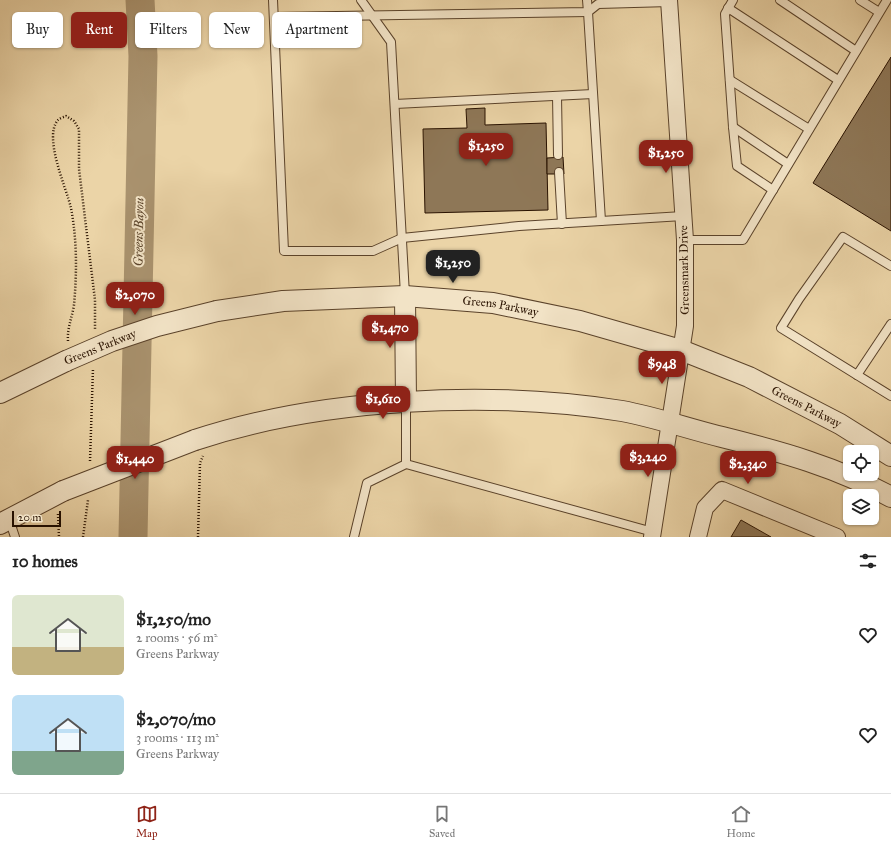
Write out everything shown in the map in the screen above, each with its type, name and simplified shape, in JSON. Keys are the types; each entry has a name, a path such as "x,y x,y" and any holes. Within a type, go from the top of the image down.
{"street":[{"name":"Greensmark Drive","path":"652,534 685,326 685,240 670,1"},
{"name":"Greens Parkway","path":"0,393 69,359 112,340 157,326 217,311 283,301 405,296 500,304 580,321 681,350 749,377 840,424 891,456"},
{"path":"405,296 406,402"},
{"path":"4,521 59,494 202,437 304,412 406,402 491,401 568,404 623,412 820,464 891,497"},
{"path":"698,537 705,508 722,490 837,537"}],"lane":[{"path":"273,0 274,12"},
{"path":"361,0 391,42 405,296"},
{"path":"587,0 601,221"},
{"path":"733,0 725,14 732,127 737,166 773,190"},
{"path":"780,0 856,51"},
{"path":"860,0 879,12"},
{"path":"685,240 743,240 887,0"},
{"path":"362,15 588,12 598,4 670,1"},
{"path":"728,8 838,80"},
{"path":"275,48 284,251 373,251 402,238 519,226 683,216"},
{"path":"730,80 810,129"},
{"path":"395,104 593,94"},
{"path":"557,96 558,155"},
{"path":"732,127 788,164"},
{"path":"560,172 562,224"},
{"path":"891,266 844,237 799,299 781,328 891,396"},
{"path":"858,375 891,324"},
{"path":"406,402 406,464"},
{"path":"354,537 367,483 406,464 652,534"},
{"path":"4,521 15,537"}],"path":[{"path":"69,359 67,332 73,310 76,252 73,221 67,192 53,142 54,129 59,119 66,116 74,121 79,129 78,168 95,300 94,337"},
{"path":"90,462 93,363"},
{"path":"198,537 202,437"},
{"path":"59,494 59,537"},
{"path":"83,537 89,494"}],"building":[{"path":"891,57 891,231 813,183"},
{"path":"485,108 485,125 546,123 548,210 425,213 423,129 467,128 466,109"},
{"path":"563,157 564,174 547,174 547,158"},
{"path":"741,520 771,537 731,537"}],"waterway":[{"name":"Greens Bayou","path":"133,537 143,56 140,0"}]}
